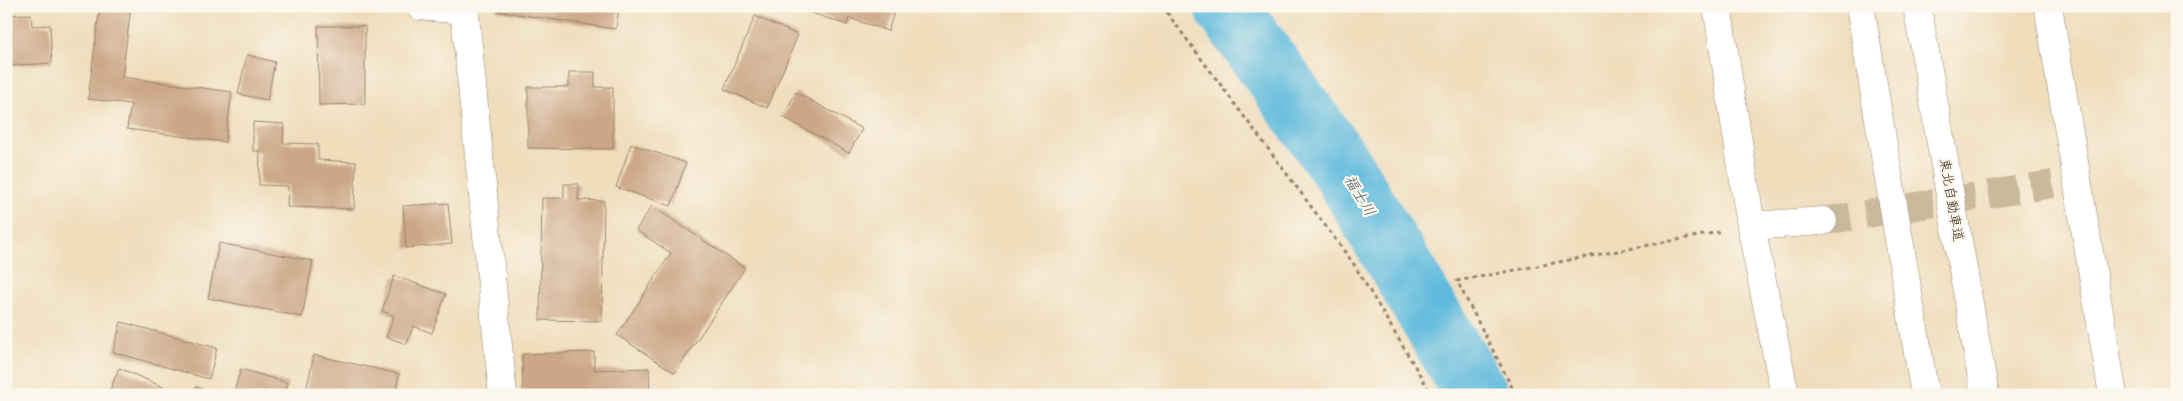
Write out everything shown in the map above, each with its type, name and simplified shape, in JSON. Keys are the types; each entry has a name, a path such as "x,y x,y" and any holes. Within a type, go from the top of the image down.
{"main road":[{"path":"420,6 465,8 503,395"},
{"path":"1717,6 1751,226 1785,395"},
{"path":"1860,6 1924,395"},
{"name":"東北自動車道","path":"1917,6 1985,395"},
{"path":"2048,6 2065,183 2113,395"},
{"path":"1751,226 1823,221"}],"path":[{"path":"1162,6 1353,263 1432,395"},
{"path":"1516,395 1457,281 1751,226"}],"building":[{"path":"100,6 131,6 122,77 232,92 225,142 127,129 131,104 88,99"},
{"path":"497,6 619,6 616,29 497,11"},
{"path":"792,6 896,6 888,31 849,18 847,25"},
{"path":"31,14 32,26 50,25 52,63 6,66 6,15"},
{"path":"755,16 798,35 767,108 724,89"},
{"path":"318,26 365,26 365,104 319,105"},
{"path":"247,55 275,62 267,100 238,94"},
{"path":"569,72 595,72 595,87 613,87 613,149 528,148 528,87 569,87"},
{"path":"796,92 862,129 849,153 783,117"},
{"path":"253,122 284,124 283,143 318,144 318,160 356,162 354,209 287,207 288,186 259,185 260,151 253,151"},
{"path":"631,144 686,163 671,206 616,187"},
{"path":"564,184 579,184 578,200 604,201 602,321 540,320 542,198 564,198"},
{"path":"448,203 452,244 406,248 403,206"},
{"path":"652,206 745,268 675,373 617,335 671,253 636,230"},
{"path":"219,243 313,261 302,317 208,298"},
{"path":"394,276 446,294 432,333 413,326 407,344 386,337 394,316 382,311"},
{"path":"121,322 217,348 209,379 113,352"},
{"path":"594,352 594,370 649,368 650,395 523,395 522,354"},
{"path":"314,355 399,374 395,395 305,395"},
{"path":"119,368 182,395 108,395"},
{"path":"241,369 288,383 285,395 233,395"},
{"path":"196,387 215,395 193,395"}],"waterway":[{"name":"福士川","path":"1226,6 1342,168 1477,395"}],"tunnel":[{"path":"1823,221 2053,184"}]}
